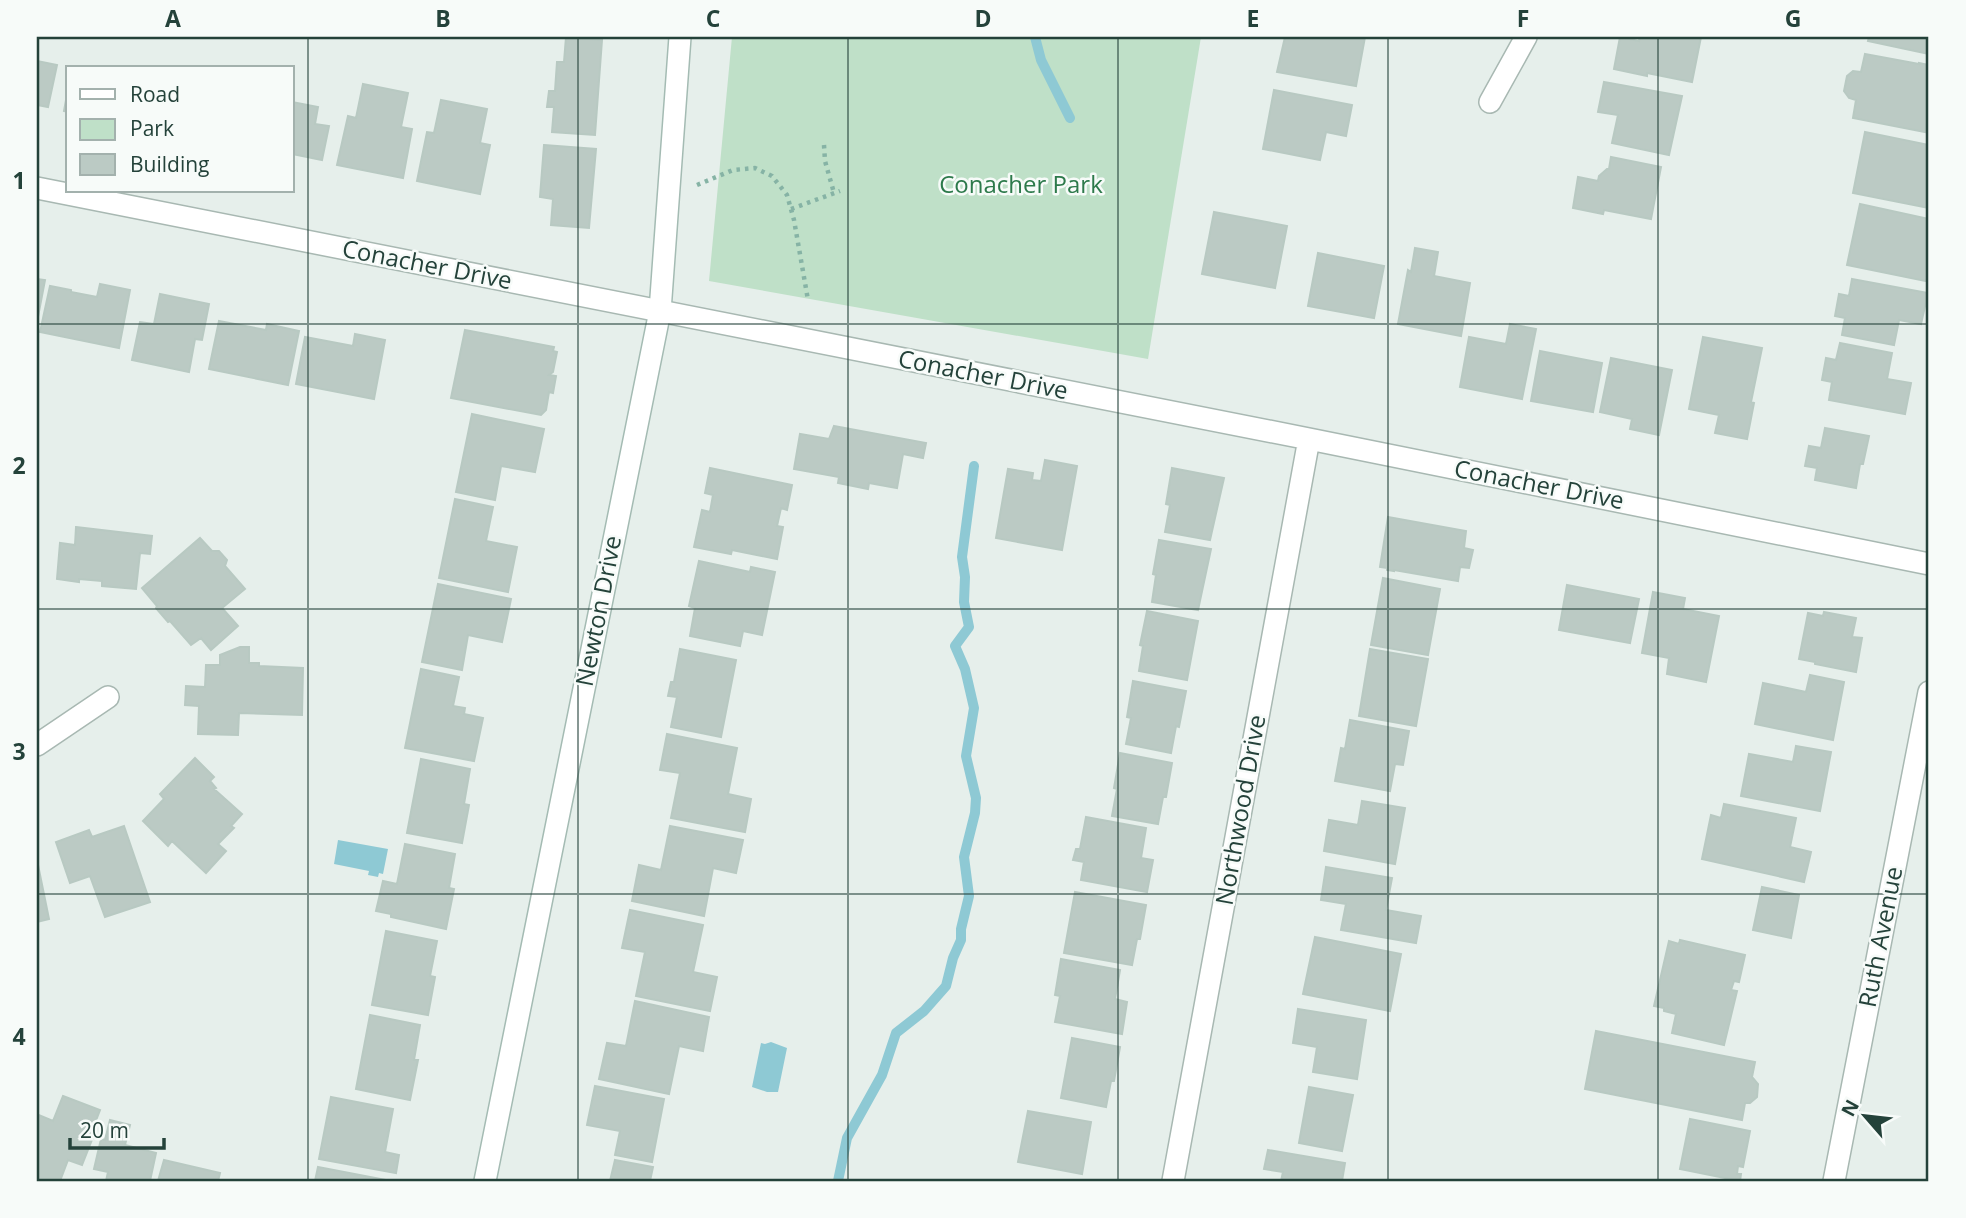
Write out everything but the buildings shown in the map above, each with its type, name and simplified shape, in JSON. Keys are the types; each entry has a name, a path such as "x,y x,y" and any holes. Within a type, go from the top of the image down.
{"street":[{"name":"Newton Drive","path":"485,1181 660,311 680,37"},
{"path":"1490,102 1526,37"},
{"name":"Conacher Drive","path":"37,188 1929,564"},
{"name":"Northwood Drive","path":"1172,1181 1309,439"},
{"name":"Ruth Avenue","path":"1834,1181 1929,692"},
{"path":"37,745 108,697"}],"path":[{"path":"824,145 825,162 834,193"},
{"path":"696,185 733,170 755,168 772,176 787,195 808,300"},
{"path":"791,209 840,191"}],"green space":[{"name":"Conacher Park","path":"732,37 1201,37 1148,359 709,281"}],"water":[{"path":"338,840 388,849 383,874 379,873 378,877 368,875 369,871 334,864"},
{"path":"771,1042 787,1048 778,1092 752,1087 761,1043"}],"waterway":[{"path":"1035,37 1041,60 1070,118"},
{"path":"838,1181 847,1138 882,1075 896,1033 924,1011 946,986 961,940 969,896 964,857 976,798 966,756 974,708 965,669 955,646 969,627 964,602 965,577 962,557 974,466"}]}
